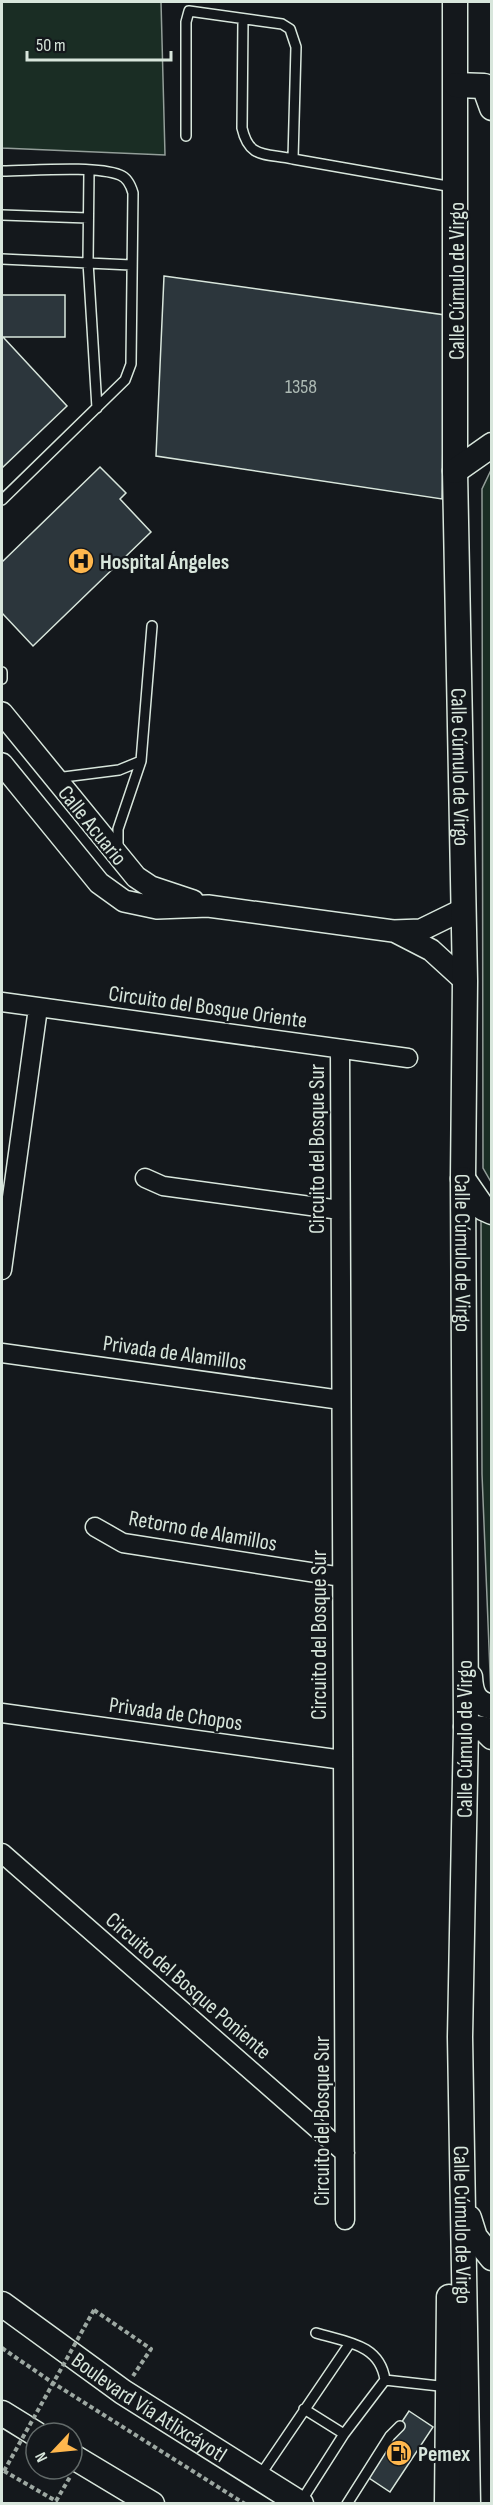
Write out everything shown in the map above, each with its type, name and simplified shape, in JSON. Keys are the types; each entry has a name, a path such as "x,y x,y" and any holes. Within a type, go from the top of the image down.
{"main road":[{"name":"Calle Cúmulo de Virgo","path":"454,2 456,85 455,471 465,981 463,1179 466,1727 461,2097 468,2504"},
{"path":"456,85 484,86 492,108"},
{"path":"455,471 492,445"},
{"path":"463,1179 483,1208 492,1212"},
{"path":"464,1615 471,1692 477,1701 492,1707"},
{"path":"466,1727 484,1729 492,1737"},
{"path":"447,2504 443,2432 448,2387 451,2168 454,2129 461,2097"},
{"path":"462,2174 475,2237 492,2258"},
{"name":"Boulevard Vía Atlixcáyotl","path":"2,2304 123,2392 300,2503"},
{"path":"2,2413 24,2427"},
{"path":"84,2464 139,2500"}],"street":[{"name":"Calle Acuario","path":"2,713 118,856 144,883 208,906"},
{"name":"Calle Acuario","path":"2,764 99,883 110,893 137,906 157,908 208,906 393,931 422,930 464,909"},
{"name":"Calle Acuario","path":"393,931 431,950 465,981"},
{"name":"Circuito del Bosque Oriente","path":"2,1002 408,1058"},
{"path":"2,1270 38,1008"},
{"name":"Circuito del Bosque Sur","path":"340,1049 345,2220"},
{"path":"145,1178 163,1186 340,1210"},
{"name":"Privada de Alamillos","path":"2,1353 341,1400"},
{"name":"Retorno de Alamillos","path":"94,1527 123,1544 342,1577"},
{"name":"Privada de Chopos","path":"2,1713 343,1760"},
{"name":"Circuito del Bosque Poniente","path":"2,1853 345,2153"}],"lane":[{"path":"186,136 186,22 189,11 282,24 290,29 294,37 293,159"},
{"path":"243,19 242,128 245,144 251,151 456,188"},
{"path":"2,171 89,171 120,175 130,183 133,193 131,364 125,380 2,500"},
{"path":"89,171 88,262 97,408"},
{"path":"2,215 88,218"},
{"path":"2,259 131,265"},
{"path":"118,856 118,829 141,761 152,626"},
{"path":"2,672 2,679"},
{"path":"55,778 119,770 141,761"},
{"path":"300,2503 344,2434 385,2380 383,2365 370,2351 316,2333"},
{"path":"259,2477 350,2343"},
{"path":"385,2380 448,2387"},
{"path":"304,2409 344,2434"},
{"path":"347,2504 390,2436 400,2426"}],"path":[{"path":"56,2501 4,2471 94,2310 151,2349 123,2392"},
{"path":"2,2348 53,2383 245,2504"}],"green space":[{"path":"2,2 161,2 165,155 2,148"},
{"path":"491,470 491,1182 483,1168 482,489"},
{"path":"481,1219 492,1219 491,1697 482,1474"}],"building":[{"path":"164,276 445,315 442,499 156,456"},
{"path":"2,295 65,295 65,337 2,337"},
{"path":"2,338 67,406 2,468"},
{"path":"100,467 126,493 120,499 151,532 33,646 2,613 2,562"},
{"name":"Pemex","path":"409,2411 433,2427 390,2492 366,2476"}],"place":[{"name":"Hospital Ángeles","path":"81,561"},
{"name":"Pemex","path":"399,2453"}]}
